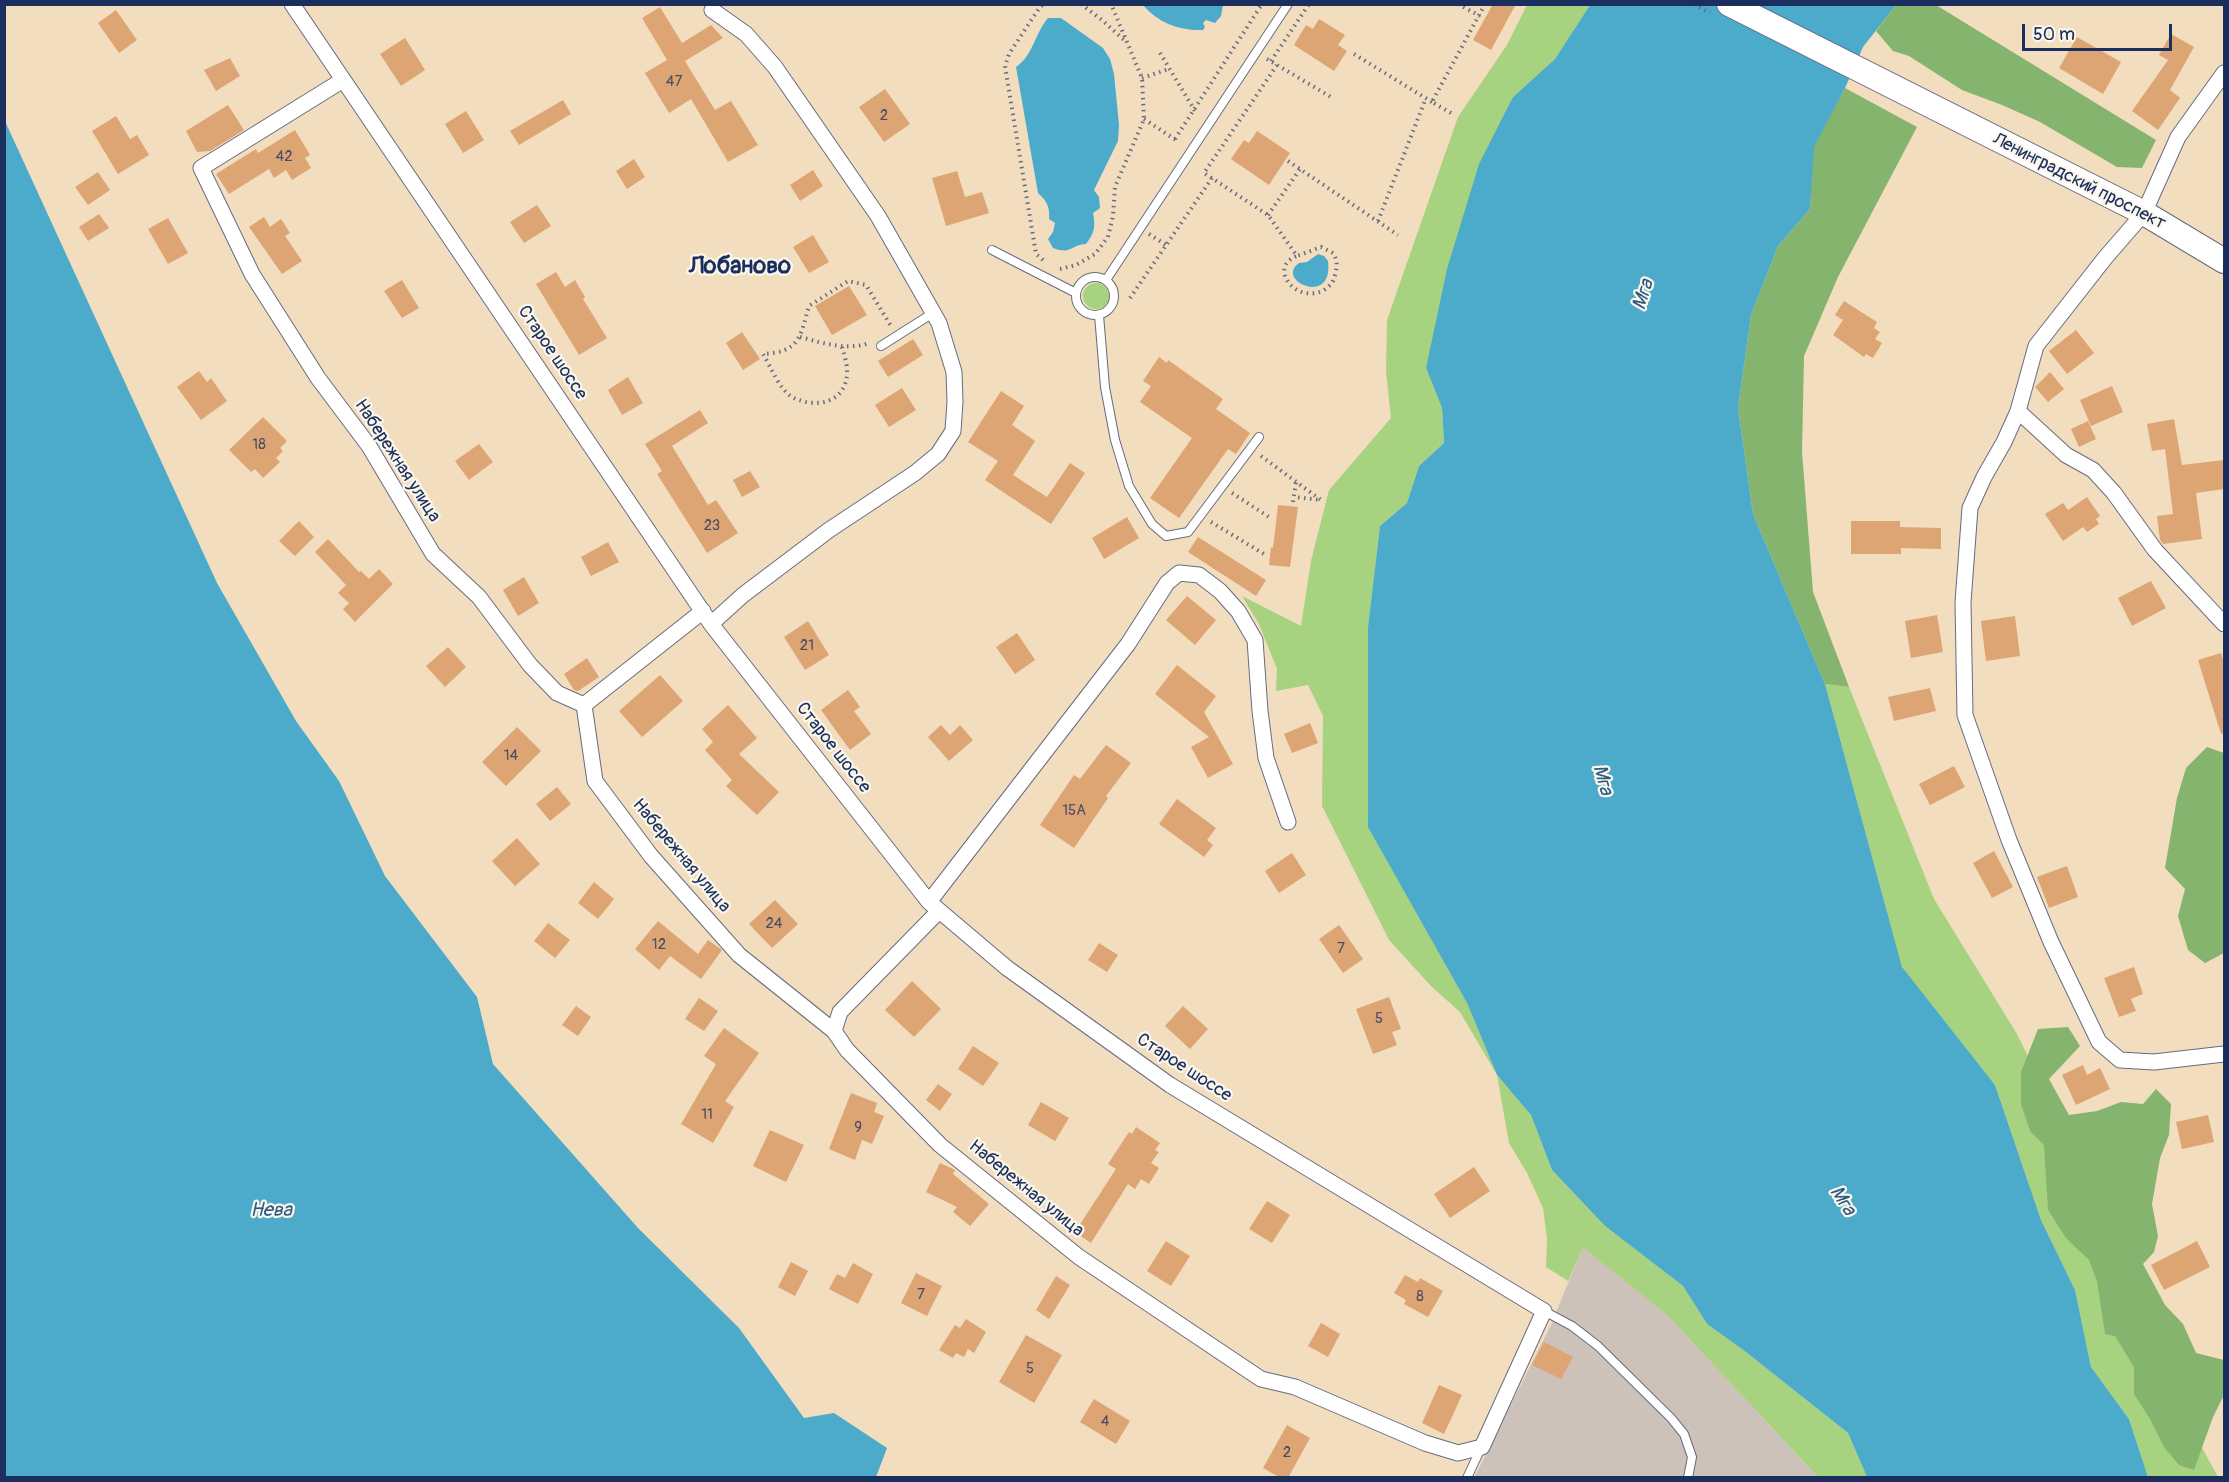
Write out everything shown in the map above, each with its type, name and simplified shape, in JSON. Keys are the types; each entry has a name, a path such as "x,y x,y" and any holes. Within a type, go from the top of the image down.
{"main road":[{"name":"Ленинградский проспект","path":"1729,4 2144,213 2224,261"}],"street":[{"name":"Старое шоссе","path":"295,6 707,618 934,907 1007,968 1170,1085 1544,1311"},
{"path":"584,705 743,595 810,544 915,473 938,454 953,431 956,402 954,372 939,323 878,216 775,68 746,34 712,10"},
{"path":"2224,73 2178,137 2144,213 2104,258 2036,346 2018,411 1970,508 1963,602 1965,716 2009,840 2051,942 2099,1042 2120,1060 2154,1062 2224,1054"},
{"name":"Набережная улица","path":"343,80 201,168 252,274 318,378 369,446 433,554 478,597 530,665 557,693 584,705 595,781 651,856 739,955 834,1031 847,1050 940,1145 1079,1257 1261,1379 1295,1387 1366,1419 1447,1450 1458,1453 1482,1447"},
{"path":"2018,411 2066,455 2093,470 2114,493 2155,550 2224,624"},
{"path":"834,1031 840,1012 934,907 1128,644 1167,583 1179,573 1198,575 1220,591 1238,611 1255,640 1266,758 1287,822"},
{"path":"1482,1447 1544,1311"}],"lane":[{"path":"1106,280 1288,4"},
{"path":"992,250 1076,292"},
{"path":"1091,277 1106,280 1111,285 1114,300 1111,307 1099,315 1091,315 1079,307 1076,292 1084,280 1091,277"},
{"path":"881,346 933,313"},
{"path":"1099,315 1105,387 1114,440 1129,486 1152,524 1166,536 1188,532 1259,437"},
{"path":"1544,1311 1572,1326 1598,1346 1671,1418 1684,1434 1692,1457 1688,1478"},
{"path":"1467,1478 1482,1447"}],"path":[{"path":"1044,4 1009,54 1005,66 1036,254 1048,263"},
{"path":"1081,4 1126,43"},
{"path":"1054,266 1060,269 1076,265 1095,254 1108,237 1113,216 1115,187 1144,119 1142,78 1111,4"},
{"path":"1175,139 1262,4"},
{"path":"1271,62 1309,4"},
{"path":"1458,4 1477,15"},
{"path":"1476,4 1477,15"},
{"path":"1432,102 1477,15 1485,4"},
{"path":"1160,53 1193,110 1211,121"},
{"path":"1256,53 1331,97"},
{"path":"1354,54 1451,113"},
{"path":"1277,65 1204,173 1268,215 1297,256"},
{"path":"1142,78 1169,69"},
{"path":"1378,221 1426,98"},
{"path":"1144,119 1192,151"},
{"path":"1288,161 1398,235"},
{"path":"1268,215 1300,169"},
{"path":"1130,298 1212,178"},
{"path":"1321,248 1333,253 1337,263 1334,281 1315,295 1306,294 1292,287 1284,273 1285,265 1297,256 1321,248"},
{"path":"842,347 847,369 846,383 838,395 825,403 811,403 792,396 783,388 763,354 781,353 788,350 800,337 809,306 848,281 866,285 898,336"},
{"path":"800,337 842,347 872,342 881,346"},
{"path":"1250,449 1296,482 1321,500 1294,500 1296,482"},
{"path":"1222,486 1269,517"},
{"path":"1200,516 1264,554"}],"shaded area":[{"path":"1583,1246 1667,1315 1818,1477 1474,1478 1551,1325"}],"green space":[{"path":"1527,5 1590,5 1555,59 1513,97 1426,368 1442,408 1444,443 1419,466 1407,503 1380,526 1368,627 1368,826 1467,1003 1497,1075 1460,1012 1431,986 1389,940 1322,806 1323,716 1308,685 1276,691 1277,669 1259,624 1242,596 1301,626 1311,561 1329,490 1391,418 1386,372 1387,320 1458,117 1507,45"},
{"path":"1896,5 1936,5 2156,140 2142,168 2117,167 2040,122 1962,90 1909,56 1893,51 1876,31"},
{"path":"1845,88 1917,127 1838,277 1804,356 1802,452 1813,592 1849,687 1825,684 1753,514 1738,408 1751,315 1778,246 1810,209 1813,147"},
{"path":"1096,283 1106,286 1109,296 1106,306 1096,309 1086,306 1083,296 1086,286"},
{"path":"1825,684 1849,687 1934,899 2017,1034 2082,1168 2201,1446 2218,1477 2148,1477 2129,1419 2091,1367 2075,1290 2041,1220 1995,1085 1902,968"},
{"path":"2207,747 2224,753 2224,953 2205,963 2188,950 2178,916 2185,889 2165,868 2177,798 2186,768"},
{"path":"2068,1027 2080,1046 2049,1079 2069,1115 2097,1111 2121,1102 2143,1104 2156,1089 2171,1104 2169,1135 2160,1158 2152,1204 2158,1236 2154,1252 2143,1264 2165,1305 2183,1324 2196,1353 2224,1360 2224,1395 2213,1417 2194,1470 2179,1465 2164,1447 2134,1394 2134,1367 2115,1336 2105,1334 2097,1281 2089,1260 2066,1238 2048,1210 2044,1145 2030,1131 2021,1104 2021,1072 2038,1029"},
{"path":"1497,1075 1531,1115 1552,1170 1605,1226 1683,1286 1707,1324 1848,1433 1867,1477 1818,1477 1667,1315 1583,1247 1568,1281 1546,1267 1547,1239 1543,1208 1527,1173 1509,1143"}],"water":[{"path":"1143,5 1223,5 1221,16 1215,23 1206,20 1203,23 1205,27 1203,30 1170,25 1155,17"},
{"name":"Мга","path":"1590,5 1896,5 1863,47 1845,88 1814,147 1810,209 1778,246 1751,315 1738,408 1753,514 1825,684 1902,967 1995,1085 2041,1220 2075,1290 2091,1367 2129,1419 2148,1477 1867,1477 1848,1433 1707,1324 1683,1286 1605,1226 1552,1170 1531,1115 1497,1075 1467,1003 1368,827 1368,627 1380,526 1407,503 1419,466 1444,443 1442,408 1426,368 1447,269 1479,164 1513,97 1555,59"},
{"path":"1048,18 1061,18 1103,48 1110,59 1114,74 1119,125 1118,141 1094,190 1099,197 1100,208 1093,213 1093,233 1086,244 1068,250 1053,248 1048,239 1055,223 1049,219 1047,204 1038,193 1016,67 1030,51"},
{"name":"Нева","path":"4,119 217,583 296,721 339,781 385,876 477,997 493,1064 638,1228 739,1328 804,1418 834,1413 887,1448 876,1477 5,1477"},
{"path":"1318,254 1324,256 1328,261 1327,275 1322,284 1315,287 1306,286 1294,276 1293,270 1299,263 1307,262"}],"building":[{"path":"1493,4 1516,4 1491,50 1473,40"},
{"path":"660,7 682,43 711,25 723,38 685,61 715,110 731,101 758,145 728,162 691,99 669,113 645,73 667,60 642,18"},
{"path":"116,10 137,40 119,53 98,23"},
{"path":"1319,19 1345,35 1338,45 1347,51 1334,71 1294,45 1306,25 1313,29"},
{"path":"2171,34 2194,47 2170,90 2180,98 2158,130 2132,111 2168,60 2159,55"},
{"path":"2077,37 2121,62 2103,94 2059,68"},
{"path":"405,38 425,70 401,86 380,54"},
{"path":"230,58 240,76 216,91 204,70"},
{"path":"885,89 910,124 884,142 859,107"},
{"path":"563,100 571,114 519,145 510,131"},
{"path":"228,105 244,130 210,151 197,152 186,131"},
{"path":"466,111 484,140 463,153 445,124"},
{"path":"116,116 130,139 137,135 149,155 118,174 92,131"},
{"path":"295,130 310,155 305,158 311,168 292,180 286,170 274,178 269,169 229,194 216,174 256,149 258,153"},
{"path":"1257,131 1290,153 1269,185 1231,159 1244,140 1249,143"},
{"path":"634,159 645,177 627,189 616,171"},
{"path":"813,170 823,186 800,201 790,185"},
{"path":"957,171 965,197 982,192 989,213 946,226 932,178"},
{"path":"98,172 110,190 88,205 75,187"},
{"path":"537,205 551,226 524,243 510,222"},
{"path":"99,214 109,228 88,241 79,227"},
{"path":"264,217 270,227 281,219 290,233 285,236 302,261 282,274 249,227"},
{"path":"168,218 188,253 168,264 148,229"},
{"path":"813,235 829,262 809,273 793,247"},
{"path":"556,272 565,287 575,280 585,297 583,299 607,338 579,355 536,284"},
{"path":"402,280 419,308 402,318 384,291"},
{"path":"849,286 867,315 832,335 815,306"},
{"path":"1844,301 1877,322 1874,328 1880,332 1875,339 1882,343 1873,358 1866,354 1864,357 1833,335 1843,320 1835,315"},
{"path":"2076,330 2094,353 2067,374 2049,351"},
{"path":"742,332 760,359 743,370 726,343"},
{"path":"913,339 923,355 888,377 878,361"},
{"path":"1159,357 1167,363 1168,360 1223,399 1216,409 1250,433 1236,454 1228,449 1179,518 1150,498 1192,438 1140,402 1151,386 1143,381"},
{"path":"199,371 207,382 211,378 227,401 201,420 177,387"},
{"path":"2050,372 2064,389 2048,402 2035,387"},
{"path":"628,377 643,403 622,415 608,390"},
{"path":"2112,386 2123,412 2091,426 2080,400"},
{"path":"902,388 916,410 889,427 875,405"},
{"path":"1001,391 1024,406 1012,425 1035,441 1013,475 1047,497 1070,463 1085,473 1051,524 985,480 998,461 968,442"},
{"path":"700,410 708,423 672,446 708,505 716,500 738,533 707,553 657,474 662,471 645,444"},
{"path":"263,417 287,441 280,448 283,451 276,458 280,462 263,478 255,469 251,472 229,450"},
{"path":"2174,419 2182,465 2224,460 2224,489 2196,493 2202,539 2163,544 2160,540 2157,516 2173,514 2165,449 2152,451 2147,424"},
{"path":"2088,421 2096,439 2079,447 2071,429"},
{"path":"479,444 493,462 469,480 455,461"},
{"path":"750,471 760,487 742,497 733,480"},
{"path":"2087,497 2100,516 2096,519 2099,524 2087,532 2083,527 2063,541 2045,514 2063,503 2068,510"},
{"path":"1278,505 1298,507 1290,567 1269,565"},
{"path":"1127,517 1139,538 1104,559 1092,538"},
{"path":"299,521 314,537 295,556 279,541"},
{"path":"1851,521 1900,521 1900,527 1941,528 1941,549 1901,548 1901,554 1851,554"},
{"path":"1198,537 1266,580 1256,596 1188,552"},
{"path":"328,539 359,572 361,571 369,579 379,569 393,584 355,622 343,609 349,603 338,593 346,585 315,552"},
{"path":"608,542 619,562 591,576 581,557"},
{"path":"524,577 539,603 518,616 503,590"},
{"path":"2151,581 2166,608 2132,626 2118,598"},
{"path":"1187,596 1216,620 1195,645 1166,620"},
{"path":"1937,615 1943,652 1911,658 1905,621"},
{"path":"2015,616 2020,656 1986,661 1981,621"},
{"path":"808,621 829,655 805,670 784,637"},
{"path":"1017,633 1035,660 1015,674 996,647"},
{"path":"448,647 466,667 445,687 426,666"},
{"path":"2221,653 2224,663 2224,733 2221,734 2198,660"},
{"path":"587,658 599,677 578,691 574,690 564,674"},
{"path":"1177,665 1216,696 1204,712 1233,764 1208,778 1191,747 1209,737 1155,694"},
{"path":"660,675 683,701 642,737 619,711"},
{"path":"1930,688 1936,711 1894,721 1888,697"},
{"path":"848,690 860,707 854,711 871,734 850,750 821,710"},
{"path":"728,705 757,738 739,754 779,792 757,815 726,786 732,780 705,750 713,742 702,729"},
{"path":"1310,723 1318,743 1292,753 1284,734"},
{"path":"941,725 950,735 960,725 973,740 949,761 928,737"},
{"path":"517,727 541,751 506,786 482,762"},
{"path":"1106,745 1131,763 1106,796 1108,798 1074,848 1040,825 1074,775 1080,779"},
{"path":"1954,766 1965,787 1930,805 1919,784"},
{"path":"557,787 571,804 550,821 536,804"},
{"path":"1177,799 1216,828 1207,840 1213,845 1204,857 1159,824"},
{"path":"517,838 540,864 515,886 492,861"},
{"path":"1994,851 2013,887 1992,898 1973,863"},
{"path":"1292,853 1306,875 1279,893 1265,871"},
{"path":"2067,866 2078,897 2049,908 2037,877"},
{"path":"594,882 614,899 598,919 578,903"},
{"path":"775,900 798,924 772,948 749,924"},
{"path":"658,921 698,954 708,940 722,950 701,979 670,956 659,970 635,949"},
{"path":"548,923 570,940 555,958 534,941"},
{"path":"1339,925 1363,959 1343,973 1319,939"},
{"path":"1099,943 1118,955 1107,972 1088,960"},
{"path":"2134,967 2143,994 2131,999 2136,1011 2119,1017 2104,978"},
{"path":"912,981 941,1009 914,1037 885,1010"},
{"path":"1389,997 1401,1029 1392,1032 1397,1045 1373,1054 1356,1009"},
{"path":"699,998 718,1011 704,1031 685,1019"},
{"path":"576,1006 591,1017 578,1036 562,1025"},
{"path":"1183,1006 1208,1029 1190,1049 1165,1026"},
{"path":"724,1028 759,1053 725,1101 734,1107 713,1143 681,1124 716,1064 704,1056"},
{"path":"973,1046 999,1063 983,1086 958,1069"},
{"path":"2083,1065 2087,1075 2100,1068 2110,1089 2076,1105 2062,1075"},
{"path":"938,1084 952,1094 940,1111 926,1100"},
{"path":"851,1093 877,1103 874,1112 884,1116 872,1144 862,1140 855,1160 829,1149"},
{"path":"1041,1102 1069,1118 1055,1141 1028,1125"},
{"path":"2208,1115 2214,1142 2182,1149 2176,1122"},
{"path":"1136,1127 1160,1143 1155,1150 1159,1152 1151,1163 1159,1168 1149,1184 1141,1179 1135,1189 1128,1184 1091,1243 1075,1232 1116,1169 1108,1164 1129,1132 1132,1134"},
{"path":"770,1130 804,1145 786,1182 753,1166"},
{"path":"940,1163 955,1170 953,1174 989,1204 970,1226 953,1212 957,1207 926,1192"},
{"path":"1474,1167 1490,1191 1450,1218 1434,1194"},
{"path":"1267,1201 1290,1215 1272,1243 1249,1229"},
{"path":"1166,1241 1190,1256 1171,1286 1147,1271"},
{"path":"2197,1241 2210,1267 2164,1290 2151,1265"},
{"path":"791,1262 808,1271 795,1296 778,1287"},
{"path":"853,1263 873,1274 858,1304 829,1289 837,1274 845,1278"},
{"path":"916,1273 942,1286 927,1316 901,1303"},
{"path":"1405,1275 1418,1282 1420,1278 1443,1291 1428,1317 1404,1304 1406,1300 1394,1293"},
{"path":"1056,1276 1070,1285 1049,1319 1036,1310"},
{"path":"966,1319 986,1332 974,1353 968,1349 964,1357 956,1353 953,1358 939,1350 955,1325 960,1328"},
{"path":"1321,1323 1340,1334 1328,1357 1308,1346"},
{"path":"1026,1335 1062,1355 1034,1403 999,1382"},
{"path":"1544,1342 1573,1357 1561,1379 1532,1365"},
{"path":"1439,1385 1462,1395 1444,1434 1422,1423"},
{"path":"1094,1399 1130,1421 1116,1444 1080,1422"},
{"path":"1287,1425 1310,1438 1288,1478 1281,1478 1263,1468"}],"district":[{"name":"Лобаново","path":"740,267"}]}
